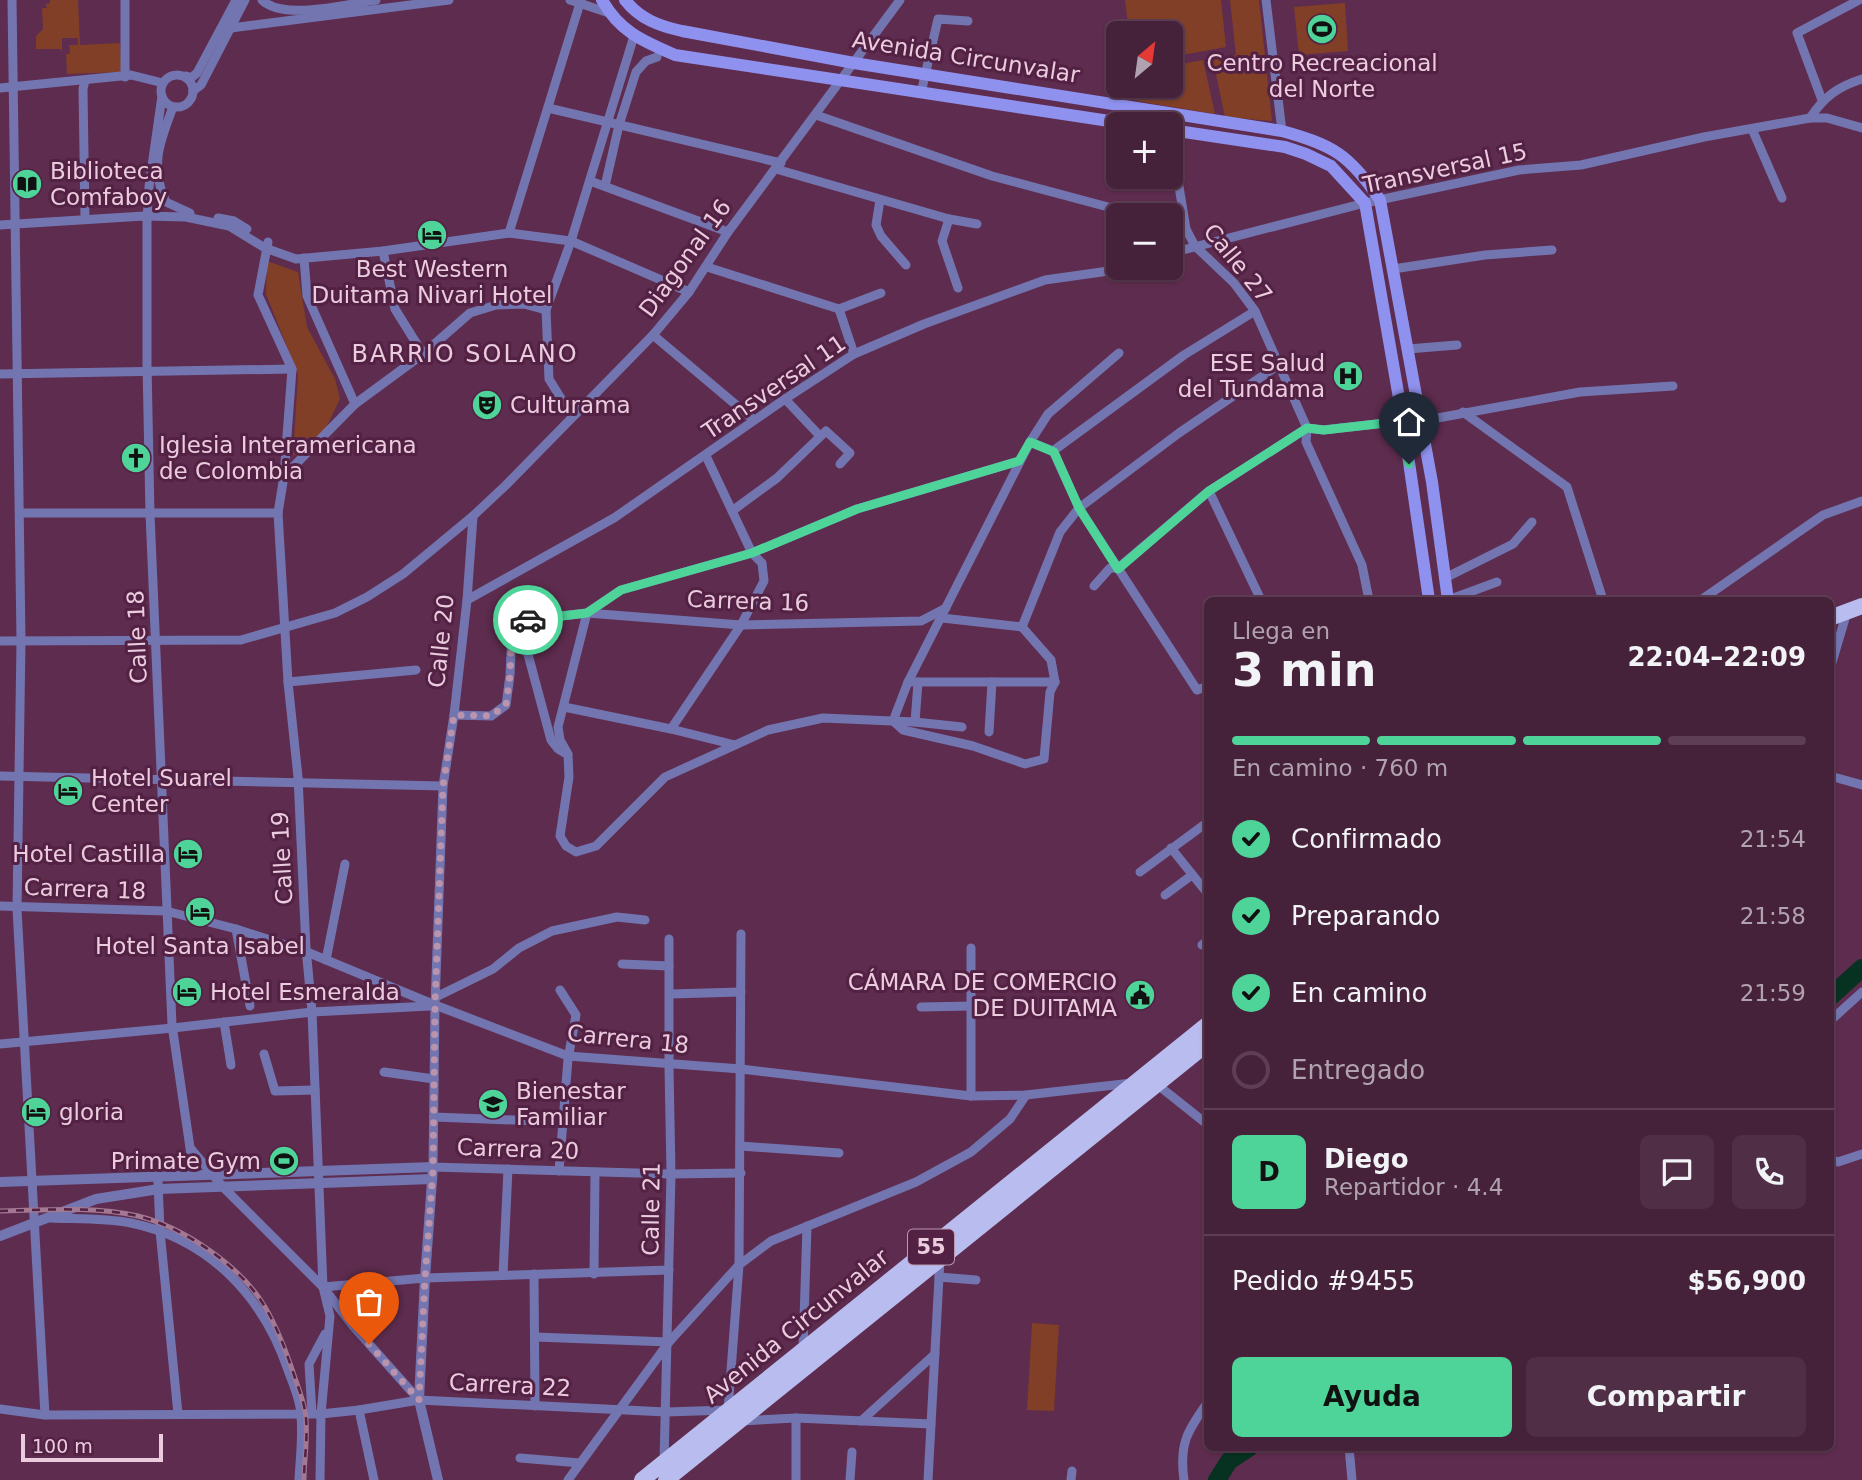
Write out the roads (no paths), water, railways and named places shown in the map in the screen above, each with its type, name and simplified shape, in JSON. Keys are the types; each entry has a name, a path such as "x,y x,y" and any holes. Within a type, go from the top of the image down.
{"highway":[{"path":"1834,616 1854,609"},
{"name":"Avenida Circunvalar","path":"666,1480 803,1350 943,1237 1187,1050 1204,1029"},
{"name":"Avenida Circunvalar","path":"1187,1050 1204,1044"},
{"name":"Avenida Circunvalar","path":"642,1480 664,1462 800,1371 940,1259 1144,1084"}],"main road":[{"name":"Avenida Circunvalar","path":"601,0 609,13 634,36 676,55 1106,121"},
{"name":"Avenida Circunvalar","path":"625,0 641,17 661,26 854,63 1282,131 1339,151 1362,173 1380,200 1432,482 1448,597"},
{"path":"1183,133 1285,148 1306,154 1331,166 1365,203 1403,421 1429,597"},
{"path":"1412,486 1432,482"}],"street":[{"path":"12,0 21,641 17,906 45,1415"},
{"path":"125,0 125,77"},
{"path":"0,88 131,75 167,79 182,75 191,78 197,73 236,0"},
{"path":"193,91 201,85 245,0"},
{"path":"262,0 272,7 291,11 449,0"},
{"path":"231,28 376,0"},
{"path":"570,0 609,13"},
{"name":"Diagonal 16","path":"473,516 653,335 689,292 728,232 900,0"},
{"path":"1266,0 1282,131"},
{"path":"1822,100 1797,33 1859,0"},
{"path":"509,233 581,2"},
{"path":"921,93 939,19 968,21"},
{"path":"577,412 562,400 549,379 546,310 571,241 634,36"},
{"path":"605,186 635,72 646,61 657,57"},
{"path":"167,79 162,96 167,104 173,107 184,105 192,97 193,91 189,80 182,75"},
{"path":"1810,118 1822,100 1843,85 1862,79"},
{"path":"85,80 85,219"},
{"name":"Calle 18","path":"162,96 149,187 148,216 150,514 173,1028 194,1175"},
{"path":"173,107 158,152 156,172 166,202 184,212 233,220 267,245"},
{"path":"548,108 778,166 880,200 977,224"},
{"path":"816,116 992,176 1106,206"},
{"path":"1782,198 1752,129 1810,118 1827,118 1862,128"},
{"name":"Transversal 15","path":"1195,246 1365,203 1519,170 1581,165 1752,129"},
{"path":"590,181 728,232"},
{"path":"149,187 151,200 160,211 172,216"},
{"name":"Calle 27","path":"1179,189 1186,229 1195,246 1234,284 1255,311 1280,364 1307,428 1306,442 1362,565 1368,597"},
{"path":"880,200 876,225 881,236 906,265"},
{"path":"0,225 172,216 229,226 267,245 304,258 383,251 509,233 571,241 689,292"},
{"path":"950,219 942,241 957,288"},
{"name":"Calle 19","path":"267,245 258,295 292,369 284,476 278,513 312,1012 323,1287 330,1316 317,1413 320,1480"},
{"path":"1183,250 1195,246"},
{"path":"1393,269 1485,255 1552,250"},
{"path":"383,251 395,309 423,354"},
{"path":"304,258 307,296 355,404"},
{"path":"707,267 839,309 881,293"},
{"name":"Transversal 11","path":"467,600 614,518 854,354 924,324 1045,280 1106,271"},
{"path":"284,476 355,404 423,354 470,313 496,305 524,304 546,310"},
{"path":"839,309 854,354"},
{"path":"1054,452 1184,355 1255,311"},
{"path":"653,335 754,420"},
{"path":"1408,349 1457,345"},
{"path":"893,721 1030,442 1048,414 1119,353"},
{"path":"1022,627 1060,532 1079,508 1178,433 1280,364"},
{"path":"0,374 292,369"},
{"path":"1421,421 1580,392 1673,386"},
{"path":"785,399 820,436"},
{"path":"1463,412 1567,488 1601,597"},
{"path":"1094,586 1110,568 1118,569 1209,491 1307,428 1324,430 1403,421"},
{"path":"732,511 777,478 826,431 850,453 840,464"},
{"path":"1030,442 1054,452 1079,508 1197,690 1204,687"},
{"path":"671,729 741,625 764,581 762,563 752,553 706,456"},
{"path":"962,727 823,718 768,730 665,776 596,846 576,852 566,846 560,836 569,777 568,755 560,740 558,727 587,613 621,590 752,553 857,509 1019,461"},
{"path":"1209,491 1260,597"},
{"path":"1705,597 1823,515 1862,501"},
{"path":"20,513 278,513"},
{"path":"0,641 241,640 335,613 367,597 403,574 473,516"},
{"name":"Calle 20","path":"439,1480 419,1400 433,1173 443,786 467,600 473,516"},
{"path":"1445,578 1513,544 1532,522"},
{"path":"1456,597 1497,582"},
{"name":"Carrera 16","path":"519,621 587,613 741,625 921,621 947,608"},
{"path":"1834,659 1854,609"},
{"path":"893,721 903,730 973,746 1025,764 1044,759 1050,692 1055,682 1051,660 1022,627 942,618"},
{"path":"454,715 491,716 506,705 512,631 519,621"},
{"path":"519,621 551,740 558,749 568,755"},
{"path":"288,681 416,670"},
{"path":"913,682 1055,682"},
{"path":"913,682 915,722"},
{"path":"989,732 992,682"},
{"path":"564,708 671,729 735,745"},
{"path":"0,776 443,786"},
{"path":"1834,777 1862,785"},
{"path":"1140,872 1204,825"},
{"path":"1171,848 1204,889"},
{"path":"326,960 345,864"},
{"path":"1165,895 1192,875"},
{"name":"Carrera 18","path":"0,906 166,911 236,929 307,952 436,1001 568,1056 741,1069 971,1096 1026,1095 1144,1084"},
{"path":"0,1044 436,1001 493,969 519,948 552,932 617,917 645,920"},
{"path":"236,929 250,1006"},
{"path":"734,1415 741,1173 741,934"},
{"name":"Calle 21","path":"666,1480 664,1462 671,1174 669,939"},
{"path":"971,948 971,1096"},
{"path":"622,964 669,966"},
{"path":"559,1171 568,1056 576,1015 560,990"},
{"path":"670,994 741,992"},
{"path":"1834,1017 1862,992"},
{"path":"921,1007 971,1006"},
{"path":"224,1022 231,1065"},
{"path":"264,1054 275,1091 315,1090"},
{"path":"384,1072 435,1079"},
{"path":"1144,1084 1204,1122"},
{"path":"568,1480 669,1342 739,1265 771,1241 916,1182 971,1152 1010,1119 1026,1095"},
{"path":"434,1117 563,1122"},
{"path":"740,1146 839,1153"},
{"path":"190,1148 223,1187 323,1287 353,1326 419,1400"},
{"path":"1834,1160 1838,1162 1862,1154"},
{"path":"503,1275 508,1169"},
{"name":"Carrera 20","path":"0,1182 194,1175 318,1176 508,1169 671,1174 741,1173"},
{"path":"594,1274 595,1172"},
{"path":"158,1176 160,1231 178,1414"},
{"path":"0,1236 96,1199 159,1189 223,1187 318,1176"},
{"path":"88,1179 97,1186 96,1199"},
{"path":"47,1218 130,1223 160,1231 208,1256 231,1276 255,1303 272,1329 284,1357 302,1413 299,1480"},
{"path":"800,1371 807,1226"},
{"path":"928,1480 943,1237"},
{"path":"323,1287 425,1278 669,1270"},
{"path":"534,1274 535,1406"},
{"path":"939,1277 976,1280"},
{"path":"317,1413 309,1364 327,1330"},
{"path":"535,1337 669,1342"},
{"path":"861,1421 935,1354"},
{"name":"Carrera 22","path":"0,1409 45,1415 317,1413 359,1410 419,1400 931,1424"},
{"path":"1184,1480 1181,1457 1191,1427 1204,1408"},
{"path":"359,1410 374,1480"},
{"path":"796,1418 796,1480"},
{"path":"1349,1451 1352,1480"},
{"path":"850,1480 852,1452"},
{"path":"520,1458 580,1463"}],"waterway":[{"path":"1834,993 1862,968"},
{"path":"1217,1480 1229,1461 1244,1451"}],"railway":[{"path":"0,1211 87,1210 138,1216 192,1239 226,1263 265,1307 288,1357 306,1419 304,1480"}],"place":[{"name":"Centro Recreacional del Norte","path":"1322,29"},
{"name":"Biblioteca Comfaboy","path":"27,184"},
{"name":"Best Western Duitama Nivari Hotel","path":"432,235"},
{"name":"ESE Salud del Tundama","path":"1348,376"},
{"name":"Culturama","path":"487,405"},
{"name":"Iglesia Interamericana de Colombia","path":"136,458"},
{"name":"Hotel Suarel Center","path":"68,791"},
{"name":"Hotel Castilla","path":"188,854"},
{"name":"Hotel Santa Isabel","path":"200,912"},
{"name":"Hotel Esmeralda","path":"187,992"},
{"name":"CÁMARA DE COMERCIO DE DUITAMA","path":"1140,995"},
{"name":"Bienestar Familiar","path":"493,1104"},
{"name":"gloria","path":"36,1112"},
{"name":"Primate Gym","path":"284,1161"}],"district":[{"name":"BARRIO SOLANO","path":"465,354"}]}
